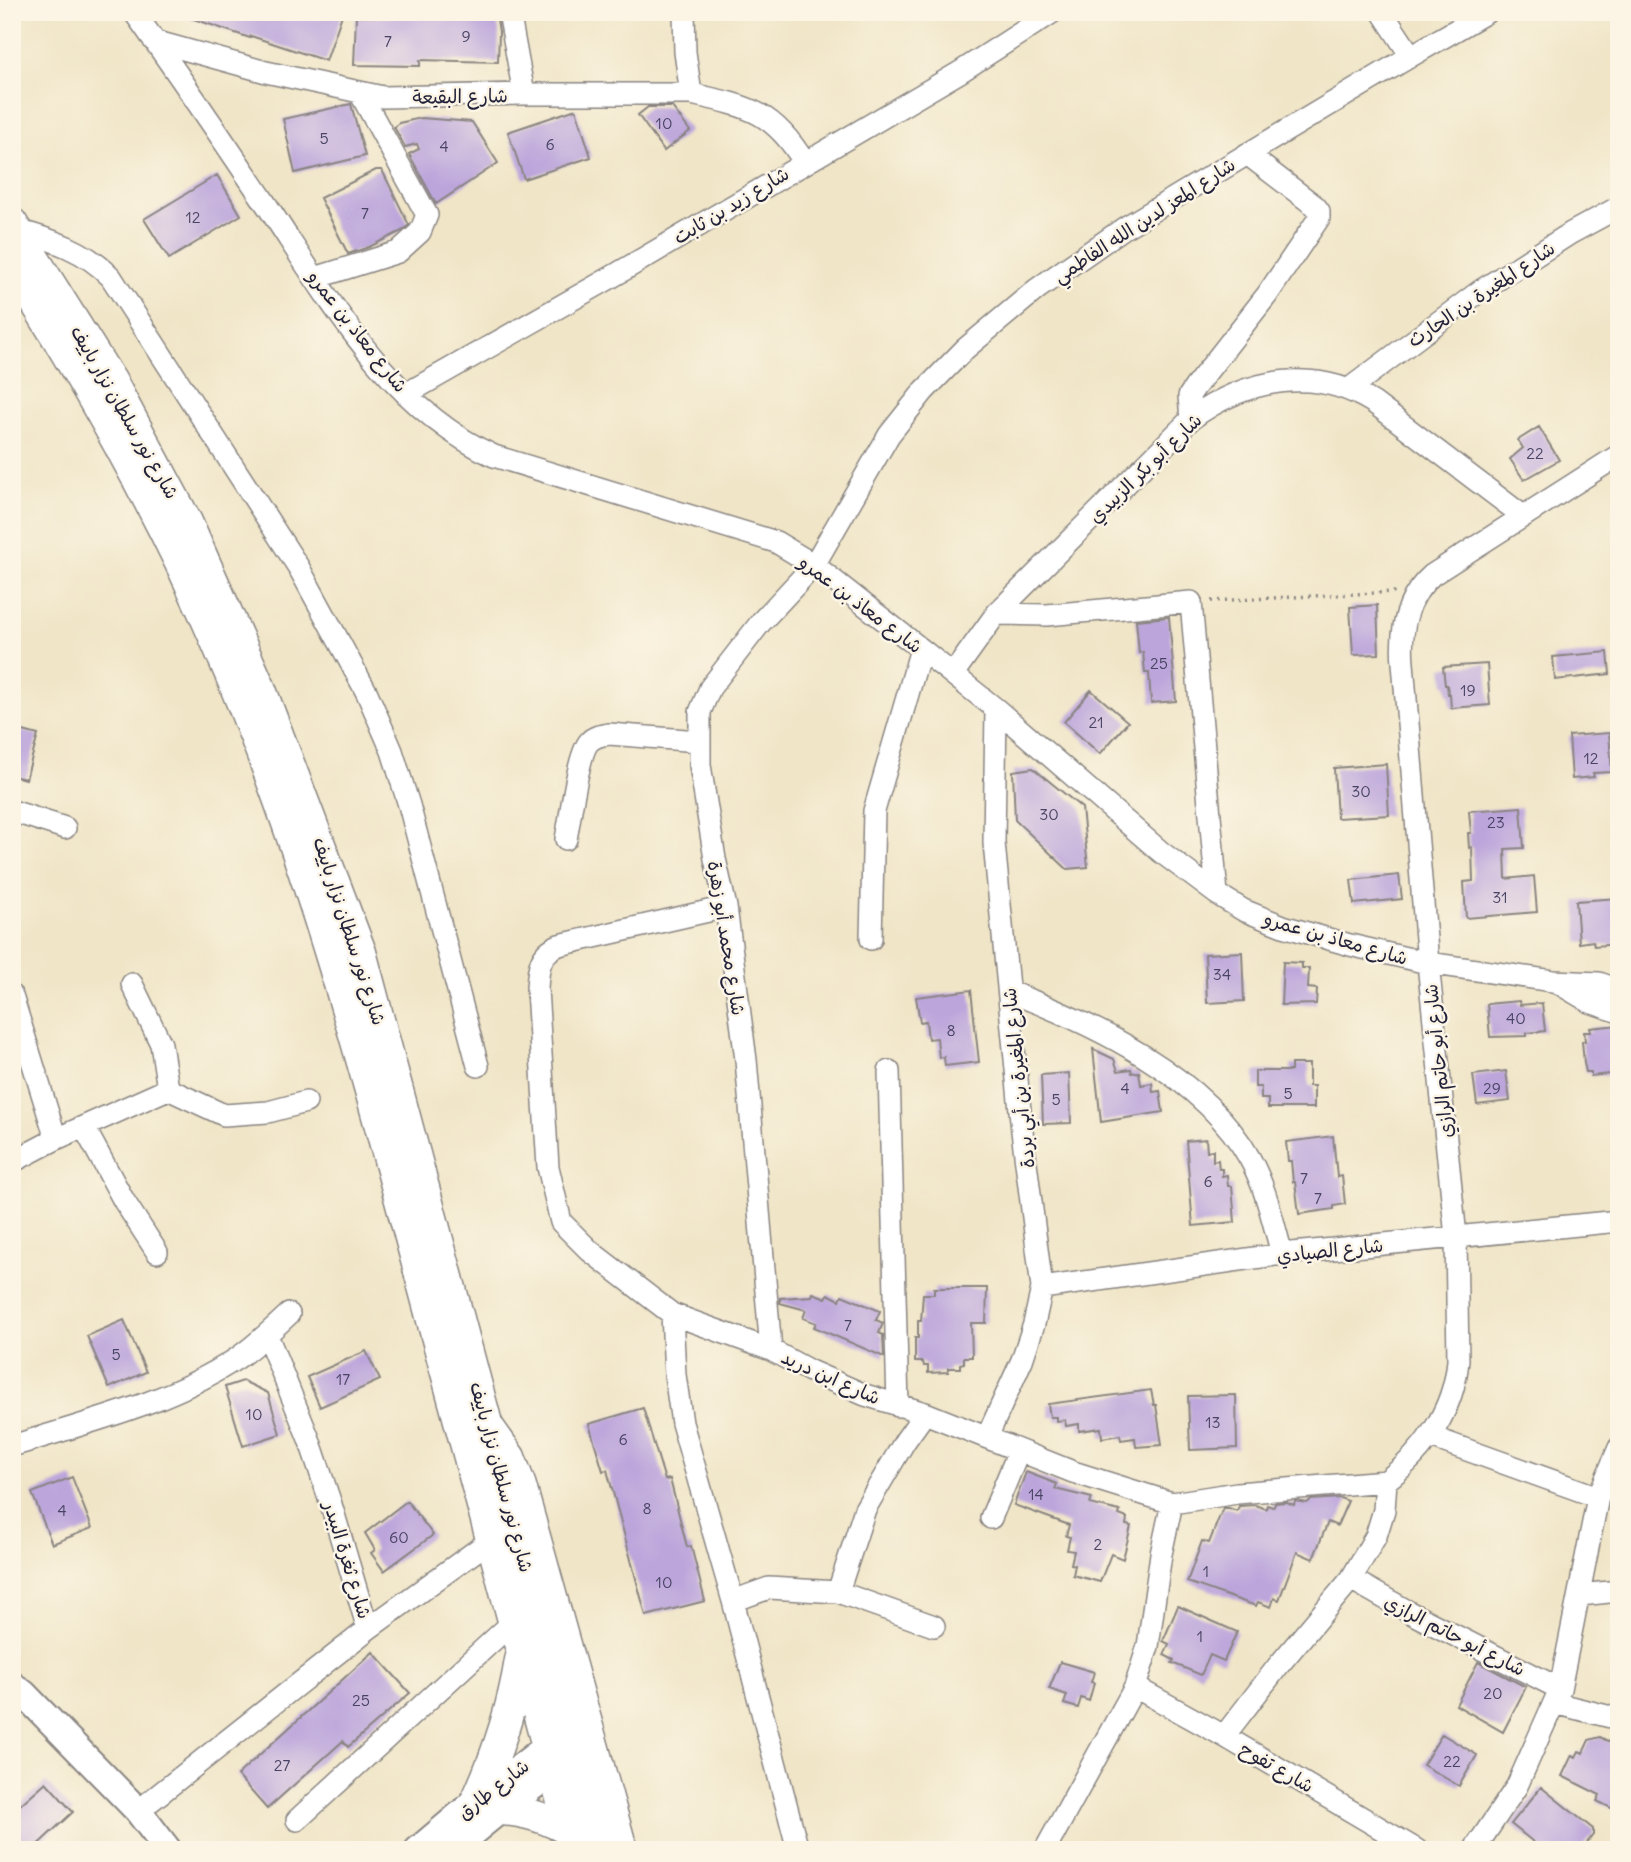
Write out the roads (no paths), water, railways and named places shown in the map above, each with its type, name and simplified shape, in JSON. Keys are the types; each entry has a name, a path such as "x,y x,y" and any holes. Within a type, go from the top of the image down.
{"main road":[{"name":"شارع نور سلطان نزار باييف","path":"15,226 112,382 158,464 226,606 293,768 368,975 485,1416 562,1751"},
{"name":"شارع نور سلطان نزار باييف","path":"12,265 60,342 126,458 179,560 253,732 353,1028 521,1653 562,1751"},
{"path":"521,1653 506,1729 493,1765 488,1805 530,1813 558,1824 573,1841"},
{"path":"562,1751 573,1841"},
{"path":"562,1751 601,1850"}],"street":[{"name":"شارع معاذ بن عمرو","path":"134,12 315,278 368,350 406,394 442,426 494,456 776,542 814,565 953,674 1161,852 1243,910 1283,926 1349,946 1428,963 1553,981 1599,983 1619,990"},
{"path":"509,12 524,94"},
{"path":"684,12 685,52 691,94"},
{"name":"شارع زيد بن ثابت","path":"406,394 610,278 960,72 1053,12"},
{"path":"1382,12 1411,56"},
{"name":"شارع المعز لدين الله الفاطمي","path":"814,565 889,435 924,391 965,349 1037,289 1124,228 1487,12"},
{"name":"شارع البقيعة","path":"154,41 266,72 383,97 691,94 730,103 762,116 781,128 804,162"},
{"path":"315,278 398,252 420,233 427,215 360,93"},
{"path":"1191,419 1189,396 1274,285 1319,218 1319,211 1315,206 1247,155"},
{"name":"شارع المغيرة بن الحارث","path":"1349,389 1480,291 1619,206"},
{"path":"15,226 63,243 86,256 111,278 299,568 368,693 392,751 409,806 478,1066"},
{"name":"شارع أبو بكر الزبيدي","path":"953,674 996,614 1191,419 1228,395 1256,386 1278,382 1326,382 1349,389 1374,403 1523,516"},
{"name":"شارع أبو حاتم الرازي","path":"1386,1481 1408,1464 1430,1437 1452,1394 1457,1378 1458,1360 1456,1237 1428,963 1402,651 1405,617 1417,591 1440,570 1619,455"},
{"name":"شارع محمد أبو زهرة","path":"771,1350 746,1060 726,907 700,765 700,712 710,688 761,622 814,565"},
{"path":"996,614 1047,615 1191,602 1217,894"},
{"path":"871,939 874,811 920,649"},
{"name":"شارع المغيرة بن أبي بردة","path":"987,1437 1022,1360 1042,1288 1022,1131 994,843 996,709"},
{"path":"566,839 581,762 589,742 598,736 609,734 699,741"},
{"path":"12,811 65,828"},
{"name":"شارع ابن دريد","path":"726,907 559,945 549,949 540,961 537,989 548,1167 561,1223 590,1251 672,1314 771,1350 836,1384 925,1413 1073,1472 1172,1503 1237,1493 1386,1481"},
{"name":"شارع معاذ بن عمرو","path":"1553,981 1590,1002 1619,1012"},
{"path":"132,984 160,1044 168,1089"},
{"path":"1010,992 1062,1012 1122,1042 1208,1106 1251,1160 1263,1187 1282,1254"},
{"path":"12,996 56,1139"},
{"path":"889,1071 898,1406"},
{"path":"12,1162 56,1139 168,1089 224,1115 268,1112 306,1102"},
{"path":"84,1127 124,1201 157,1252"},
{"name":"شارع الصيادي","path":"1042,1288 1282,1254 1619,1221"},
{"path":"12,1446 150,1401 198,1381 236,1359 289,1314"},
{"path":"672,1314 675,1375 682,1423 733,1601 798,1850"},
{"name":"شارع ثغرة البيدر","path":"138,1811 368,1629 309,1438 267,1335"},
{"path":"838,1592 865,1509 905,1441 925,1413"},
{"path":"485,1416 502,1436 521,1469 627,1850"},
{"path":"1430,1437 1598,1497"},
{"path":"1474,1850 1517,1786 1557,1696 1580,1595 1598,1497 1619,1448"},
{"path":"991,1518 1019,1451"},
{"path":"1224,1736 1351,1579 1376,1536 1384,1510 1386,1481"},
{"path":"1045,1850 1135,1687 1147,1646 1172,1503"},
{"path":"368,1629 491,1540"},
{"name":"شارع أبو حاتم الرازي","path":"1351,1579 1557,1696 1619,1718"},
{"path":"733,1601 769,1588 838,1592 934,1626"},
{"path":"1580,1595 1619,1591"},
{"path":"297,1820 513,1622"},
{"path":"12,1685 24,1694 138,1811 168,1850"},
{"name":"شارع تفوح","path":"1135,1687 1224,1736 1417,1850"},
{"name":"شارع طارق","path":"418,1850 488,1805 562,1751"},
{"name":"شارع طارق","path":"451,1850 488,1805"}]}
